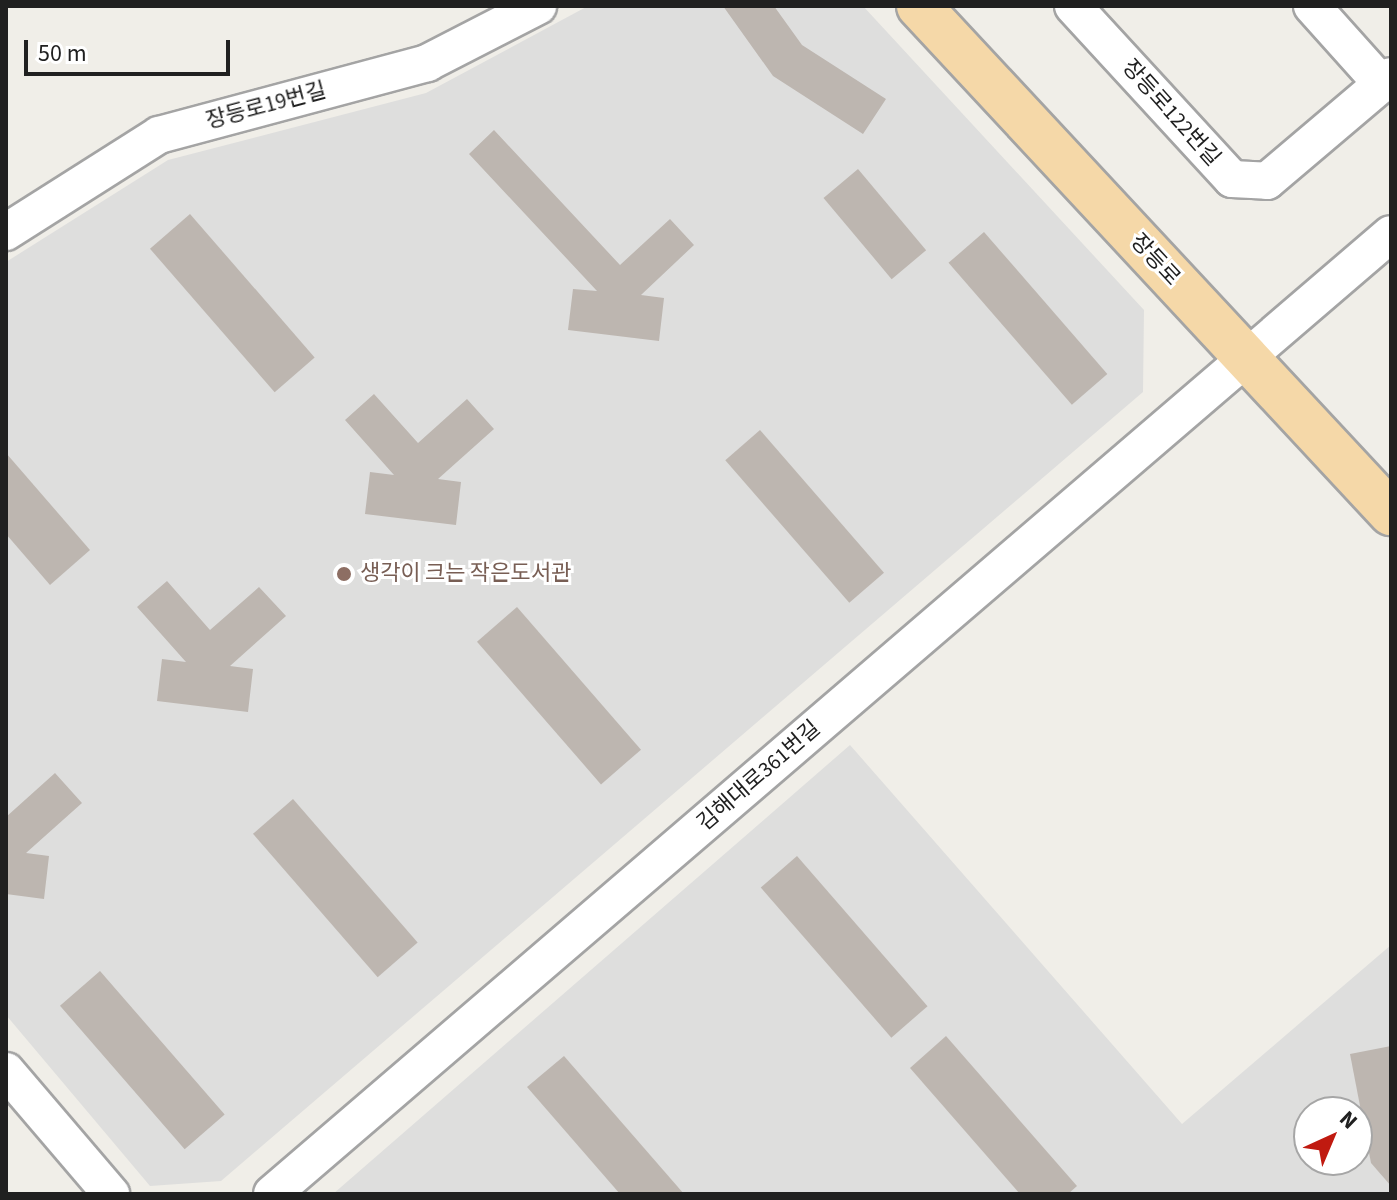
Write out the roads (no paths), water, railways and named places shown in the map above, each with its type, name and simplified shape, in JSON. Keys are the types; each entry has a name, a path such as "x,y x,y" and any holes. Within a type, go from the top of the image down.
{"main road":[{"name":"장등로","path":"919,6 1391,513"}],"street":[{"name":"장등로19번길","path":"6,232 159,135 427,63 538,6"},
{"name":"장등로122번길","path":"1073,6 1232,179 1267,181 1387,80"},
{"path":"1312,6 1387,80"},
{"path":"1246,359 1391,234"},
{"name":"김해대로361번길","path":"272,1194 1246,359"},
{"path":"6,1071 111,1194"}],"place":[{"name":"생각이 크는 작은도서관","path":"344,574"}]}
